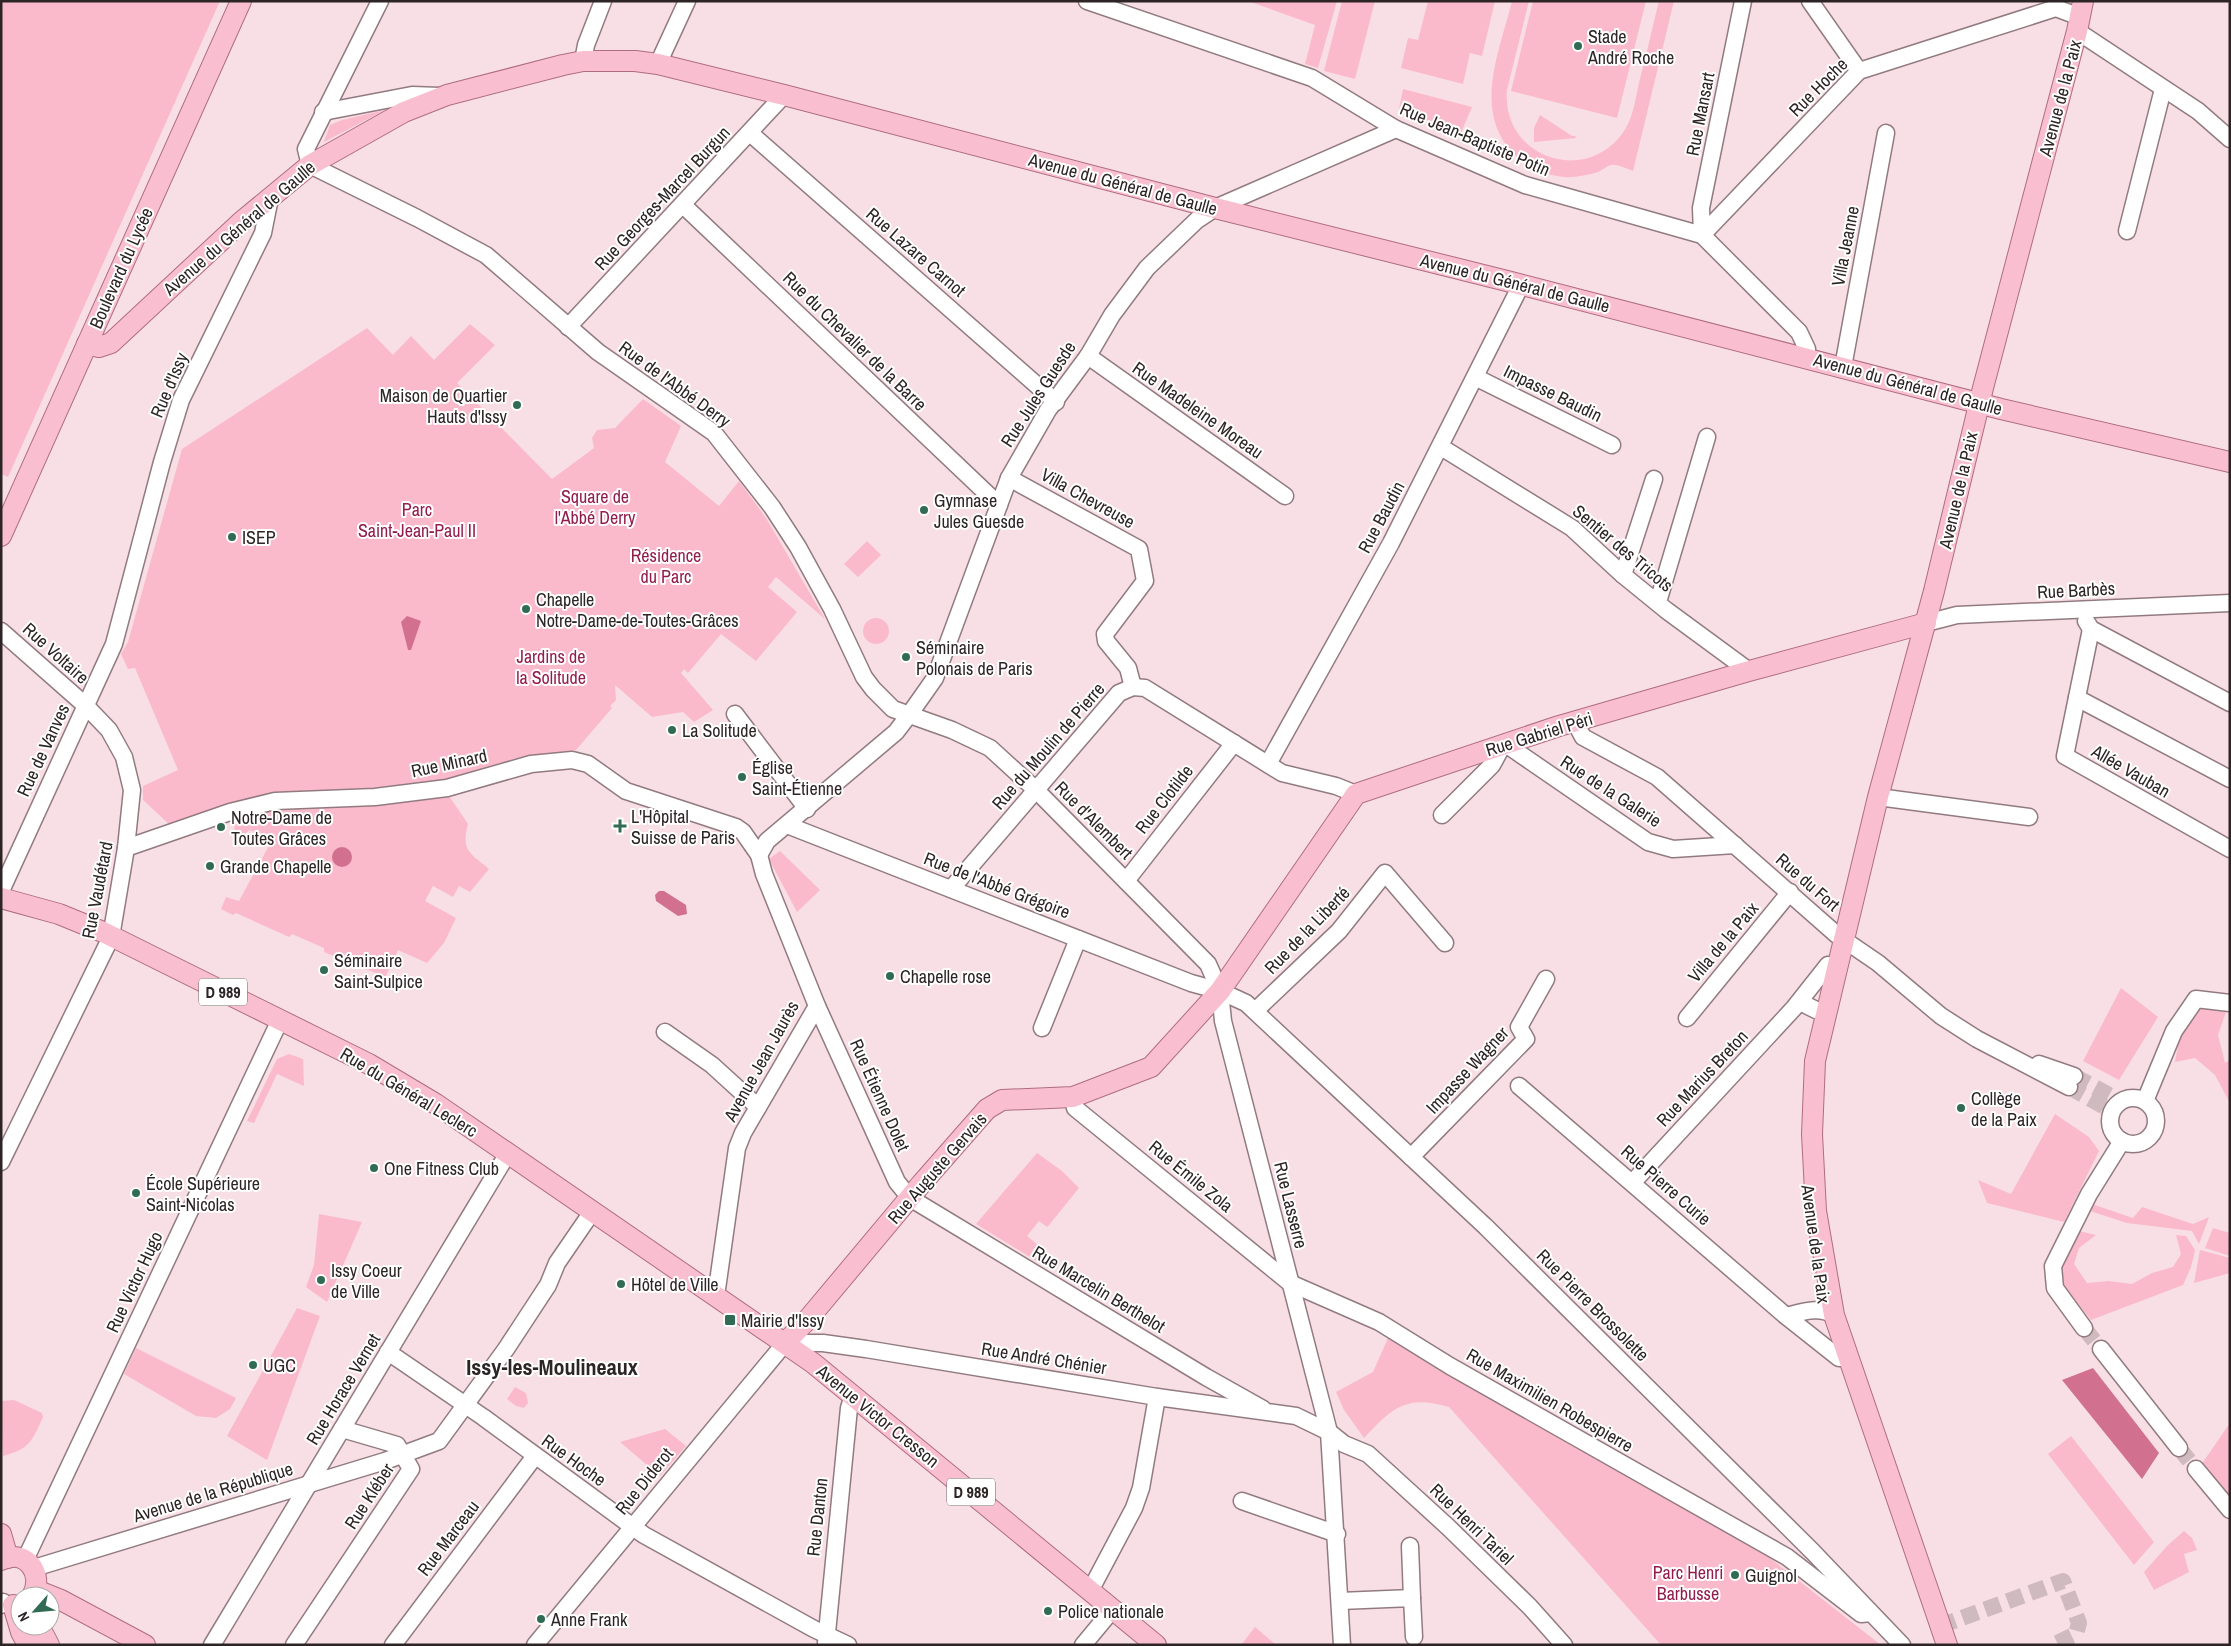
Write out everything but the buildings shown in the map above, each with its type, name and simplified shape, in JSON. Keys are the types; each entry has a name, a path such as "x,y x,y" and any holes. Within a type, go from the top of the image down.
{"main road":[{"name":"Boulevard du Lycée","path":"1,536 240,1"},
{"name":"Avenue de la Paix","path":"1830,1312 1816,1211 1812,1134 1815,1061 1841,937 1926,623 1980,402 2080,16"},
{"name":"Avenue du Général de Gaulle","path":"87,344 99,347 111,343 171,286 310,165 404,112 444,96 583,61 635,61 658,64 784,95 1215,208 1980,402 2001,409 2230,462"},
{"name":"Rue Gabriel Péri","path":"1356,794 1575,722 1749,670 1926,623"},
{"name":"Rue Auguste Gervais","path":"785,1343 809,1318 987,1110 1002,1100 1073,1097 1151,1067 1220,991 1356,794"},
{"name":"Rue du Général Leclerc","path":"1,898 59,914 111,937 369,1064 436,1104 785,1343"},
{"name":"Avenue de la Paix","path":"1841,937 1808,1006 1803,1131 1809,1213 1830,1312 1844,1358 1942,1645"},
{"name":"Avenue Victor Cresson","path":"785,1343 853,1395 1156,1645"},
{"name":"Avenue de la Paix","path":"1844,1358 1947,1645"},
{"path":"1,1534 17,1561 37,1574 35,1586"},
{"path":"60,1600 145,1645"},
{"path":"8,1603 28,1645"}],"street":[{"path":"310,165 306,148 380,1"},
{"path":"583,61 586,45 603,1"},
{"path":"658,64 687,1"},
{"name":"Rue Jean-Baptiste Potin","path":"1087,1 1312,78 1396,129 1525,185 1702,235 1799,332 1807,349 1807,358"},
{"name":"Rue Mansart","path":"1702,235 1701,208 1743,1"},
{"path":"1810,1 1859,71"},
{"name":"Rue Hoche","path":"1702,235 1859,71 2056,5 2080,16 2163,89 2215,124 2230,139"},
{"path":"2127,230 2163,89"},
{"path":"323,112 412,95 444,96"},
{"name":"Rue Georges-Marcel Burgun","path":"568,327 784,95"},
{"name":"Rue Jules Guesde","path":"759,854 767,841 896,732 935,678 1009,478 1048,410 1056,402 1088,356 1112,315 1147,268 1197,220 1215,208 1396,129"},
{"name":"Rue Lazare Carnot","path":"750,133 1056,402"},
{"name":"Villa Jeanne","path":"1842,367 1886,133"},
{"name":"Rue de l'Abbé Derry","path":"310,165 417,218 486,255 598,352 714,432 772,506 798,547 832,609 864,677 893,709 909,715"},
{"name":"Rue d'Issy","path":"127,596 162,462 181,400 263,233 270,198"},
{"name":"Rue du Chevalier de la Barre","path":"683,205 1000,505"},
{"name":"Rue Baudin","path":"1268,764 1441,447 1521,285"},
{"name":"Rue Madeleine Moreau","path":"1088,356 1285,496"},
{"name":"Impasse Baudin","path":"1475,376 1612,445"},
{"path":"1658,602 1707,437"},
{"name":"Sentier des Tricots","path":"1441,447 1572,528 1623,575 1675,618 1749,670"},
{"name":"Villa Chevreuse","path":"1009,478 1139,549 1145,581 1105,634 1108,644 1128,668 1133,687"},
{"path":"1623,575 1654,480"},
{"name":"Rue de Vanves","path":"1,891 114,644 127,596"},
{"name":"Rue Barbès","path":"1926,623 1957,615 2230,603"},
{"path":"2082,610 2091,629 2230,703"},
{"name":"Allée Vauban","path":"2091,629 2065,756 2230,850"},
{"name":"Rue Voltaire","path":"1,631 85,705"},
{"name":"Rue du Moulin de Pierre","path":"951,889 1119,693 1133,687 1146,688 1282,773 1336,786 1356,794"},
{"path":"2077,698 2230,779"},
{"name":"Rue Vaudétard","path":"1,1162 111,937 126,848 132,790 124,757 109,730 85,705"},
{"path":"735,714 806,809"},
{"name":"Rue d'Alembert","path":"909,715 952,730 990,748 1032,794 1126,881 1208,964"},
{"name":"Rue du Fort","path":"1575,722 1583,737 1657,777 1841,937 1878,964 1941,1016 1977,1039 2022,1063 2047,1065 2071,1082"},
{"name":"Rue Clotilde","path":"1126,881 1234,743"},
{"path":"1442,815 1492,765 1504,744"},
{"name":"Rue de la Galerie","path":"1504,744 1648,842 1673,849 1734,844"},
{"name":"Rue Minard","path":"126,848 230,812 275,801 375,797 447,788 531,764 572,760 588,764 626,791 736,827 743,832 759,854"},
{"path":"1878,797 2029,817"},
{"name":"Rue de l'Abbé Grégoire","path":"787,825 1191,983 1220,991"},
{"name":"Avenue Jean Jaurès","path":"716,1296 737,1148 758,1107 817,1006 764,874 759,854"},
{"name":"Rue de la Liberté","path":"1250,1007 1339,931 1385,873 1446,943"},
{"name":"Villa de la Paix","path":"1686,1018 1790,892"},
{"path":"1042,1028 1078,939"},
{"name":"Rue Lasserre","path":"1208,964 1220,991 1223,1021 1329,1432 1342,1645"},
{"name":"Impasse Wagner","path":"1411,1157 1526,1039 1519,1027 1546,979"},
{"name":"Rue Pierre Brossolette","path":"1220,991 1250,1007 1486,1227 1813,1552 1902,1645"},
{"path":"2145,1100 2174,1031 2196,999 2230,1003"},
{"name":"Rue Étienne Dolet","path":"817,1006 897,1182 910,1198"},
{"name":"Rue Marius Breton","path":"1633,1182 1808,1006"},
{"name":"Rue Victor Hugo","path":"17,1561 280,1020"},
{"path":"665,1032 712,1065 758,1107"},
{"name":"Rue Pierre Curie","path":"1519,1086 1633,1182 1786,1316 1844,1358"},
{"name":"Rue Émile Zola","path":"1073,1097 1075,1108 1290,1283"},
{"path":"2131,1097 2145,1100 2151,1105 2156,1118 2154,1132 2143,1142 2129,1144 2122,1141 2112,1130 2110,1123 2112,1104 2131,1097"},
{"path":"2084,1328 2055,1288 2053,1266 2089,1194 2122,1141"},
{"name":"Rue Horace Vernet","path":"212,1645 508,1153"},
{"name":"Rue Marcelin Berthelot","path":"910,1198 1206,1377 1269,1412"},
{"name":"Rue Kléber","path":"294,1645 411,1469 404,1454 439,1442 467,1406 548,1285 557,1263 592,1212"},
{"name":"Rue Maximilien Robespierre","path":"1290,1283 1380,1322 1450,1366 1787,1557 1860,1614 1873,1613"},
{"path":"1786,1316 1830,1312"},
{"name":"Rue André Chénier","path":"785,1343 823,1343 866,1349 1157,1397 1296,1416 1329,1432"},
{"name":"Rue Diderot","path":"534,1645 785,1343"},
{"path":"2101,1349 2179,1448"},
{"name":"Rue Hoche","path":"388,1352 467,1406 632,1528 825,1640 848,1645"},
{"name":"Rue Danton","path":"825,1640 849,1408 853,1395"},
{"path":"1090,1591 1139,1495 1157,1397"},
{"path":"342,1430 397,1445 404,1454"},
{"name":"Rue Henri Tariel","path":"1329,1432 1344,1444 1368,1454 1530,1607 1564,1645"},
{"name":"Avenue de la République","path":"17,1561 309,1484 404,1454"},
{"name":"Rue Marceau","path":"393,1645 535,1456"},
{"path":"2196,1469 2230,1510"},
{"path":"1242,1501 1336,1534"},
{"path":"1410,1546 1414,1637"},
{"path":"1787,1557 1813,1552"},
{"path":"1340,1601 1412,1598"},
{"path":"1084,1645 1113,1609"}],"green space":[{"path":"1,1 220,1 8,477 1,474"},
{"path":"1248,1 1337,1 1318,68 1305,64 1315,25"},
{"path":"1342,1 1375,1 1355,79 1324,71"},
{"path":"1428,1 1495,1 1482,56 1470,53 1463,84 1401,68 1408,38 1418,40"},
{"path":"1512,1 1529,1 1507,90 1509,113 1517,132 1530,147 1548,156 1567,160 1587,158 1606,150 1622,134 1629,123 1633,110 1659,1 1674,1 1633,171 1611,165 1598,172 1577,177 1564,177 1536,170 1513,153 1501,136 1494,118 1492,99 1496,60"},
{"name":"Stade André Roche","path":"1533,1 1646,1 1617,118 1511,91"},
{"path":"1403,89 1472,107 1460,135 1439,132 1439,125 1399,109"},
{"path":"385,110 324,142 330,125 342,120"},
{"path":"1540,115 1576,138 1534,142 1534,128"},
{"path":"470,324 495,345 457,383 552,479 594,448 592,438 597,430 615,428 643,399 681,426 665,462 719,506 739,481 766,518 825,619 776,577 768,587 797,612 756,661 721,634 688,673 684,669 681,673 713,710 694,722 683,712 652,717 615,685 616,700 610,706 612,708 576,750 504,764 444,781 170,825 143,800 143,786 178,770 135,668 128,669 121,654 128,642 182,449 367,328 393,355 411,336 434,360"},
{"path":"867,541 881,555 858,577 844,564"},
{"path":"876,618 885,622 889,631 885,640 876,644 867,640 863,631 867,622"},
{"path":"449,796 468,824 466,846 468,850 489,869 470,892 459,886 453,897 433,886 425,901 456,918 444,943 427,963 398,950 384,980 379,978 378,974 324,952 324,948 292,934 289,937 236,913 233,915 221,909 226,897 239,901 273,838 249,830 237,843 233,819 278,809 391,803"},
{"path":"780,851 820,890 797,912 769,859"},
{"path":"2121,988 2158,1017 2119,1080 2083,1061"},
{"path":"2197,1006 2226,1012 2218,1035 2225,1063 2230,1060 2230,1103 2215,1075 2195,1058 2175,1062 2179,1039"},
{"path":"289,1054 303,1059 304,1086 277,1074 254,1123 247,1121 277,1059"},
{"path":"2055,1114 2089,1137 2099,1151 2064,1222 1987,1203 1978,1180 2011,1194"},
{"path":"1037,1153 1062,1171 1079,1188 1047,1227 1039,1221 1027,1236 1050,1255 1043,1265 976,1224"},
{"path":"2092,1204 2133,1218 2142,1207 2193,1224 2209,1217 2199,1244 2192,1231 2127,1223 2090,1211"},
{"path":"319,1214 362,1222 327,1302 306,1287 314,1265"},
{"path":"2213,1228 2230,1233 2230,1256 2205,1248"},
{"path":"2079,1231 2096,1235 2079,1248 2074,1264 2087,1283 2109,1281 2132,1284 2152,1273 2173,1267 2181,1254 2176,1235 2186,1236 2195,1250 2191,1267 2183,1285 2091,1320 2062,1284 2059,1268"},
{"path":"2200,1250 2230,1258 2230,1273 2194,1283"},
{"path":"297,1308 320,1316 267,1460 227,1436"},
{"name":"Parc Henri Barbusse","path":"1388,1338 1771,1559 1881,1645 1661,1645 1449,1407 1422,1402 1401,1406 1383,1419 1364,1438 1344,1410 1336,1392 1373,1372"},
{"path":"136,1348 236,1398 230,1409 216,1418 196,1416 124,1374"},
{"path":"515,1387 526,1393 528,1403 524,1408 516,1406 507,1399"},
{"path":"14,1400 42,1413 43,1417 33,1438 25,1447 3,1456 1,1401"},
{"path":"2230,1423 2230,1498 2201,1465"},
{"path":"665,1429 686,1446 660,1476 620,1442"},
{"path":"2071,1436 2154,1542 2134,1565 2048,1454"},
{"path":"2184,1531 2192,1538 2197,1550 2184,1554 2189,1572 2154,1590 2144,1572 2168,1545"},
{"path":"1255,1627 1276,1645 1241,1645"}],"shaded area":[{"path":"407,616 421,621 411,650 408,650 401,622"},
{"path":"342,847 349,850 352,857 349,864 342,867 335,864 332,857 335,850"},
{"path":"659,891 664,891 686,905 687,914 678,916 656,901 655,895"},
{"path":"2093,1368 2159,1453 2142,1479 2062,1380"}],"tunnel":[{"path":"2074,1076 2111,1096"},
{"path":"2069,1087 2105,1107"},
{"path":"2084,1328 2101,1349"},
{"path":"2179,1448 2196,1469"},
{"path":"1940,1626 2063,1581 2079,1623 2076,1634 2053,1645"}],"place":[{"name":"Stade André Roche","path":"1578,46"},
{"name":"Maison de Quartier Hauts d'Issy","path":"517,405"},
{"name":"Gymnase Jules Guesde","path":"924,510"},
{"name":"ISEP","path":"232,537"},
{"name":"Chapelle Notre-Dame-de-Toutes-Grâces","path":"526,609"},
{"name":"Séminaire Polonais de Paris","path":"906,657"},
{"name":"La Solitude","path":"672,730"},
{"name":"Église Saint-Étienne","path":"742,777"},
{"name":"L'Hôpital Suisse de Paris","path":"620,826"},
{"name":"Notre-Dame de Toutes Grâces","path":"221,827"},
{"name":"Grande Chapelle","path":"210,866"},
{"name":"Séminaire Saint-Sulpice","path":"324,970"},
{"name":"Chapelle rose","path":"890,976"},
{"name":"Collège de la Paix","path":"1961,1108"},
{"name":"One Fitness Club","path":"374,1168"},
{"name":"École Supérieure Saint-Nicolas","path":"136,1193"},
{"name":"Issy Coeur de Ville","path":"321,1280"},
{"name":"Hôtel de Ville","path":"621,1284"},
{"name":"Mairie d'Issy","path":"730,1320"},
{"name":"UGC","path":"253,1365"},
{"name":"Guignol","path":"1735,1575"},
{"name":"Police nationale","path":"1048,1611"},
{"name":"Anne Frank","path":"541,1619"}],"district":[{"name":"Issy-les-Moulineaux","path":"552,1367"}],"park label":[{"name":"Square de l'Abbé Derry","path":"595,506"},
{"name":"Parc Saint-Jean-Paul II","path":"417,519"},
{"name":"Résidence du Parc","path":"666,565"},
{"name":"Jardins de la Solitude","path":"551,666"}]}
